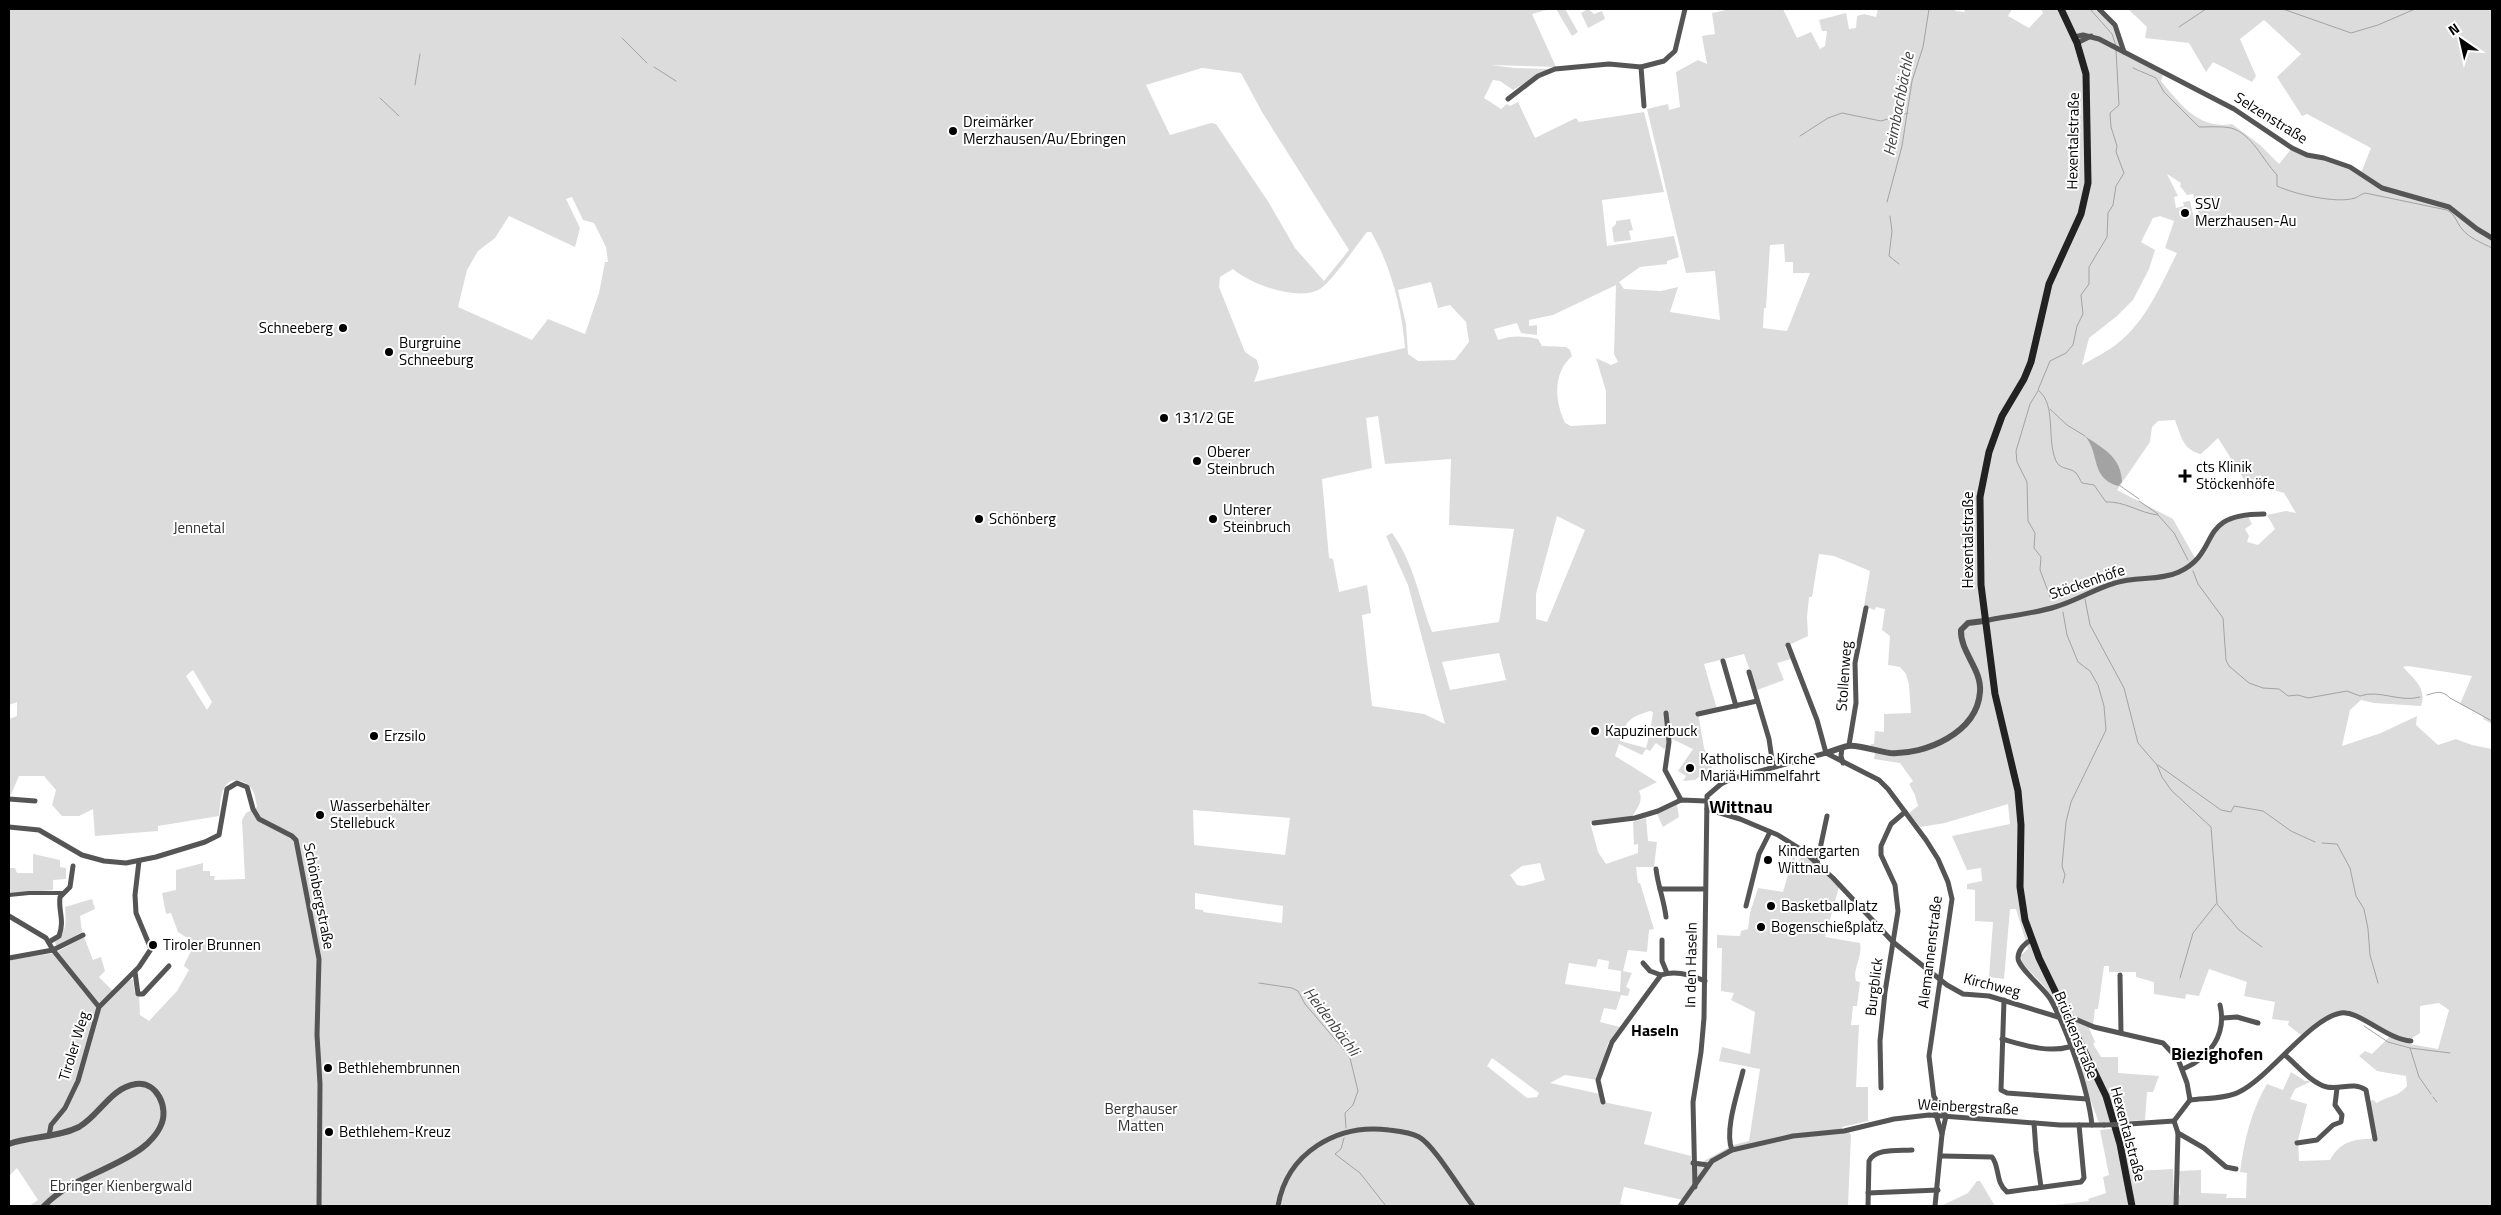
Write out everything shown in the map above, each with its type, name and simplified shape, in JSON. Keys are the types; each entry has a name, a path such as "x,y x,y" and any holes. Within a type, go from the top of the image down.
{"main road":[{"name":"Hexentalstraße","path":"2061,9 2085,67 2088,86 2088,183 2080,214 2047,290 2031,362 2024,379 2002,416 1989,452 1980,497 1979,518 1984,621 1995,694 2018,791 2021,825 2021,903 2031,940 2096,1072 2113,1117 2132,1206"}],"street":[{"path":"1508,99 1538,76 1555,69 1609,64 1641,66 1664,61 1675,51 1685,9"},
{"path":"2099,9 2115,25 2119,49"},
{"name":"Selzenstraße","path":"2075,40 2082,34 2091,36 2119,49 2234,109 2292,148 2307,155 2324,158 2350,167 2382,188 2450,207 2476,229 2492,238"},
{"path":"1641,66 1644,106"},
{"name":"Stöckenhöfe","path":"1984,621 2055,607 2116,582 2180,571 2197,558 2222,522 2236,516 2264,514"},
{"name":"Stollenweg","path":"1846,747 1856,703 1855,663 1866,608"},
{"path":"1594,823 1636,818 1658,811 1680,800 1706,802 1711,791 1721,784 1773,766 1846,747 1875,751 1908,752 1928,748 1949,737 1975,711 1980,691 1977,675 1963,644 1962,630 1968,623 1984,621"},
{"path":"1788,645 1816,720 1826,753"},
{"path":"1723,661 1736,706"},
{"path":"1749,672 1769,739 1773,766"},
{"path":"1698,714 1757,701"},
{"path":"1666,713 1669,742 1665,770 1680,800"},
{"path":"1843,763 1841,756 1846,747"},
{"name":"Alemannenstraße","path":"1826,753 1879,780 1926,840 1948,882 1952,899 1929,1056 1929,1070 1935,1098 1936,1115 1942,1134"},
{"name":"Schönbergstraße","path":"9,827 39,830 64,846 94,859 126,863 138,861 205,842 219,835 227,790 237,783 247,787 259,819 282,830 296,840 319,959 316,1035 320,1084 319,1206"},
{"path":"9,799 35,801"},
{"name":"In den Haseln","path":"1695,1187 1693,1102 1701,1052 1705,981 1706,802"},
{"name":"Kirchweg","path":"1707,809 1740,819 1782,837 1818,863 1893,942 1940,979 1963,994 1977,994 2004,1000 2058,1017"},
{"name":"Burgblick","path":"1881,1088 1880,1041 1898,902 1895,885 1881,855 1881,846 1890,824 1905,812"},
{"path":"1818,863 1827,816"},
{"path":"1746,906 1759,854 1770,832"},
{"name":"Tiroler Weg","path":"49,1136 51,1125 65,1108 78,1080 99,1007 135,972 151,949 136,912 135,895 138,861"},
{"path":"9,895 62,893 70,887 73,866"},
{"path":"1656,868 1660,889 1663,894 1666,918"},
{"path":"1660,889 1705,889"},
{"path":"49,942 59,936 61,930 63,916 60,901 62,893"},
{"path":"9,916 41,934 49,942 53,950 99,1007"},
{"path":"9,958 53,950 83,935"},
{"path":"1603,1102 1598,1080 1612,1042 1664,974 1662,940"},
{"name":"Brückenstraße","path":"2031,940 2020,951 2018,958 2020,965 2045,990 2058,1017 2087,1099 2092,1125"},
{"path":"1643,963 1650,971 1664,974 1693,975 1705,981"},
{"path":"135,972 138,994 143,994 147,992 169,966"},
{"path":"2120,975 2121,1034"},
{"path":"2004,1000 2000,1085 2004,1092 2087,1099"},
{"path":"2182,1069 2200,1060 2216,1045 2223,1018 2220,1005"},
{"path":"2176,1206 2178,1133 2174,1121 2190,1100 2238,1092 2285,1055 2302,1037 2331,1017 2342,1012 2362,1019 2398,1040 2411,1041"},
{"path":"2068,1016 2094,1027 2163,1043 2175,1053 2182,1069 2190,1100"},
{"path":"2223,1018 2237,1017 2258,1023"},
{"path":"2002,1039 2026,1046 2060,1049 2070,1047"},
{"path":"2285,1055 2317,1082 2337,1088 2356,1085 2366,1090 2375,1139"},
{"path":"1732,1150 1729,1142 1731,1125 1743,1071"},
{"path":"9,1144 66,1132 80,1126 94,1116 115,1093 130,1086 140,1084 149,1086 158,1094 163,1105 161,1125 143,1147 71,1185 44,1206"},
{"path":"2297,1143 2317,1140 2333,1125 2341,1122 2342,1115 2336,1105 2337,1088"},
{"name":"Alemannenstraße","path":"1935,1098 1946,1116 1942,1134 1942,1156 1935,1206"},
{"name":"Weinbergstraße","path":"1680,1206 1695,1187 1708,1165 1732,1150 1793,1136 1844,1131 1894,1119 1936,1115 2079,1126 2174,1121"},
{"path":"2034,1123 2041,1187"},
{"path":"1942,1156 1992,1157 1995,1161 1998,1179 2007,1192 2083,1180 2079,1126"},
{"path":"1278,1206 1282,1190 1291,1172 1306,1153 1322,1141 1338,1134 1367,1129 1394,1131 1420,1138 1473,1206"},
{"path":"2178,1133 2204,1148 2226,1167 2236,1169"},
{"path":"1868,1206 1869,1162 1871,1156 1912,1150"},
{"path":"1693,1163 1708,1165"},
{"path":"1868,1193 1938,1190"}],"green space":[{"path":"9,9 1550,9 1532,14 1556,67 1491,65 1550,69 1513,90 1500,81 1493,80 1484,98 1501,109 1507,104 1510,106 1518,102 1535,138 1576,118 1579,122 1644,112 1664,192 1602,200 1607,246 1674,236 1679,257 1667,261 1667,264 1640,267 1619,282 1624,289 1661,291 1678,287 1670,312 1720,320 1715,271 1686,273 1647,109 1668,104 1669,110 1680,107 1676,72 1698,60 1707,64 1702,36 1715,34 1712,13 1731,9 1783,9 1797,38 1811,32 1820,49 1825,46 1827,31 1822,31 1819,20 1846,13 1849,29 1856,28 1857,16 1864,14 1876,17 1878,9 1956,9 1955,11 1964,12 1966,9 2012,9 2008,16 2029,28 2043,13 2041,9 2097,9 2115,27 2119,38 2120,52 2163,75 2161,81 2168,90 2183,106 2200,119 2220,125 2232,124 2260,145 2279,164 2292,148 2361,173 2371,148 2307,114 2302,116 2277,77 2301,54 2264,20 2240,39 2256,76 2252,82 2213,62 2206,72 2189,43 2145,38 2147,27 2128,9 2492,9 2492,724 2483,719 2484,717 2460,704 2472,676 2408,666 2403,667 2421,689 2421,706 2374,703 2361,700 2350,710 2342,746 2381,733 2417,716 2416,725 2438,745 2456,739 2492,749 2492,1206 2047,1206 2089,1201 2088,1199 2106,1193 2103,1177 2109,1175 2100,1130 2129,1127 2136,1171 2173,1169 2174,1194 2180,1195 2179,1171 2201,1170 2201,1193 2227,1194 2226,1198 2246,1198 2247,1173 2240,1172 2244,1149 2252,1116 2267,1084 2283,1090 2291,1072 2310,1082 2295,1089 2290,1099 2307,1104 2298,1140 2299,1161 2330,1160 2344,1144 2356,1140 2377,1138 2370,1101 2373,1100 2377,1103 2400,1093 2407,1086 2406,1076 2377,1071 2359,1056 2365,1051 2372,1054 2391,1035 2348,1010 2331,1014 2301,1035 2288,1025 2289,1021 2272,1019 2275,1002 2244,996 2247,982 2209,969 2199,996 2186,994 2185,999 2154,994 2154,982 2136,977 2136,972 2109,972 2109,966 2104,966 2098,1009 2095,1009 2093,1025 2089,1028 2095,1042 2093,1044 2101,1057 2118,1057 2118,1073 2159,1076 2153,1092 2147,1092 2145,1120 2099,1123 2055,1004 2044,986 2022,963 2021,955 2028,949 2016,909 2010,909 2004,979 1989,977 1993,922 1975,921 1975,890 1967,889 1967,884 1982,881 1981,868 1967,870 1952,836 2010,824 2008,804 1945,823 1920,827 1909,813 1918,806 1909,784 1913,781 1900,763 1874,759 1876,748 1871,748 1871,744 1874,744 1875,731 1884,732 1884,714 1911,713 1909,685 1906,674 1900,667 1888,665 1890,636 1882,630 1885,609 1876,607 1875,610 1864,606 1870,571 1834,556 1819,554 1812,597 1809,597 1808,636 1785,647 1791,659 1777,663 1784,680 1757,690 1744,654 1704,664 1717,709 1698,713 1704,748 1712,768 1695,780 1683,781 1686,776 1678,771 1693,749 1672,739 1664,749 1656,743 1650,751 1646,749 1642,755 1619,744 1615,756 1657,782 1639,791 1641,798 1632,817 1590,822 1598,852 1606,864 1638,853 1638,844 1634,845 1633,822 1646,818 1648,841 1657,842 1654,867 1636,867 1638,883 1640,883 1654,929 1649,930 1647,952 1628,950 1623,971 1632,973 1626,987 1630,989 1628,996 1621,995 1616,1010 1604,1008 1600,1022 1620,1027 1608,1043 1598,1080 1565,1075 1550,1083 1600,1094 1603,1102 1652,1112 1644,1144 1691,1156 1691,1160 1702,1162 1733,1145 1749,1141 1760,1069 1719,1061 1722,1047 1750,1054 1755,1012 1731,1000 1734,993 1721,991 1722,948 1717,948 1717,935 1740,936 1741,931 1748,929 1750,913 1758,888 1783,892 1793,857 1795,858 1793,869 1803,854 1839,887 1825,937 1860,943 1861,948 1855,977 1856,981 1860,982 1857,1006 1853,1006 1851,1025 1859,1025 1856,1087 1868,1087 1868,1121 1842,1127 1843,1133 1849,1132 1851,1135 1848,1206 1682,1206 1683,1200 1624,1187 1620,1204 1629,1206 29,1206 38,1200 17,1168 9,1176 9,960 55,953 84,937 93,960 101,957 105,971 99,977 114,992 131,979 133,980 135,993 139,995 140,1015 149,1021 177,991 189,970 184,966 195,943 178,932 171,913 166,914 162,893 176,890 176,870 203,863 203,871 210,871 210,876 215,876 214,880 245,879 242,820 246,813 257,807 251,788 243,782 233,781 227,784 223,791 219,816 158,826 158,831 95,836 93,809 79,816 62,816 52,805 56,790 44,776 19,776 9,799 9,719 17,716 17,702 9,705","holes":["1202,68 1241,73 1262,112 1349,250 1324,281 1295,248 1269,203 1216,124 1211,123 1170,135 1146,85","2167,174 2181,183 2180,186 2187,195 2193,194 2200,218 2194,219 2190,201 2183,202 2184,206 2176,208 2174,197 2178,196","572,197 583,220 594,223 606,247 608,262 605,262 599,293 585,334 548,319 532,340 458,307 467,270 478,251 495,238 509,216 575,247 580,228 566,199","2160,216 2174,221 2165,248 2177,253 2145,313 2118,343 2082,365 2089,338 2117,316 2133,300 2149,269 2155,250 2141,242 2153,218","1367,232 1371,232 1390,273 1398,303 1405,348 1254,382 1259,368 1257,360 1245,352 1219,287 1220,277 1233,269 1241,275 1275,290 1300,293 1320,289 1338,271","1784,244 1785,262 1793,262 1793,273 1810,273 1787,331 1763,328 1764,308 1766,308 1770,245","1431,282 1438,308 1450,305 1466,322 1469,342 1455,360 1418,361 1408,354 1406,324 1398,290","1616,285 1614,354 1618,362 1611,365 1596,358 1606,391 1606,424 1571,426 1565,423 1559,406 1557,388 1561,371 1572,356 1570,350 1566,347 1542,346 1538,339 1528,337 1498,340 1494,329 1517,323 1521,333 1537,335 1537,325 1529,326 1529,320 1553,315","1378,416 1385,464 1451,459 1449,525 1514,529 1499,622 1432,632 1406,556 1392,533 1386,536 1408,585 1445,724 1424,714 1372,706 1362,615 1371,613 1367,585 1339,592 1333,559 1329,558 1322,479 1372,468 1366,418","2175,420 2186,446 2201,454 2218,438 2247,484 2260,475 2274,490 2284,493 2296,513 2286,511 2267,515 2275,529 2258,545 2247,542 2249,536 2245,529 2252,524 2247,514 2218,525 2195,558 2173,519 2117,490 2150,442 2152,427 2158,421","1557,516 1585,530 1547,622 1536,619 1536,594","1499,653 1506,680 1450,690 1442,662","193,670 212,702 207,710 186,676","1650,711 1653,712 1646,748 1620,741 1624,728 1633,718","1193,810 1290,818 1285,855 1194,845","1540,863 1545,880 1523,886 1517,885 1510,875 1522,866","1195,893 1283,906 1282,923 1203,912 1203,910 1195,909","1598,959 1609,961 1608,969 1621,971 1620,992 1565,984 1569,963 1596,967","2439,1003 2449,1010 2438,1049 2410,1044 2411,1039 2420,1033 2420,1006","1492,1058 1539,1093 1537,1097 1527,1098 1487,1066"]},
{"path":"1556,9 1565,9 1578,32 1572,36"},
{"path":"1588,9 1594,14 1602,11 1605,19 1588,28 1581,13"},
{"path":"1630,219 1633,230 1629,231 1631,240 1614,242 1612,228 1616,221"},
{"path":"1677,805 1679,817 1663,827 1657,814"},
{"path":"33,854 60,860 60,867 66,868 66,879 53,880 53,890 9,894 9,868 15,868 17,873 33,873"},
{"path":"92,899 95,909 80,916 82,932 56,947 55,942 62,935 65,927 65,907"},
{"path":"1977,1181 1980,1181 1995,1206 1941,1206 1968,1193"}],"shaded area":[{"path":"2085,436 2110,454 2115,460 2121,473 2122,482 2118,486 2109,482 2099,471 2093,450"}],"waterway":[{"name":"Heimbachbächle","path":"1887,202 1902,146 1912,81 1923,47 1929,9"},
{"path":"2090,9 2112,34 2116,46"},
{"path":"2179,27 2206,9"},
{"path":"2283,9 2351,33 2378,25 2415,9"},
{"path":"622,38 647,63"},
{"path":"2116,50 2119,105 2110,113 2111,127 2117,146 2116,152 2124,173 2116,186 2113,205 2108,213 2107,237 2089,267 2089,284 2081,295 2083,314 2077,326 2073,345 2066,353 2050,361 2038,390 2044,396 2047,404 2053,452 2058,464 2076,473 2082,483 2094,485 2106,502 2119,503 2158,515 2174,533 2188,560"},
{"path":"415,85 420,54"},
{"path":"654,67 676,81"},
{"path":"2133,68 2156,78 2164,92 2199,127 2231,128 2245,136 2277,175 2277,186 2304,195 2327,199 2347,200 2365,193 2447,210 2468,235 2492,248"},
{"path":"380,98 399,116"},
{"path":"1800,136 1828,118 1842,113 1881,121 1908,113"},
{"name":"Heimbachbächle","path":"1890,216 1892,231 1889,256 1899,264"},
{"path":"2038,391 2030,404 2016,451 2017,462 2027,482 2028,521 2035,533 2034,548 2041,557 2040,570 2051,599"},
{"path":"2050,409 2067,425 2085,436"},
{"path":"2119,485 2139,499"},
{"path":"2139,501 2158,514"},
{"path":"2193,571 2198,584 2223,618 2226,660 2229,666 2249,683 2263,688 2279,689 2288,696 2298,695 2308,698 2347,691 2360,696 2375,694 2405,698 2420,697"},
{"path":"2085,599 2090,625 2124,688 2138,743 2157,765 2162,777 2171,790 2211,827 2217,904 2239,930 2262,947"},
{"path":"2063,612 2067,635 2078,662 2090,671 2098,685 2104,706 2106,730 2071,802 2066,822 2062,866 2065,875 2063,883"},
{"path":"2427,695 2442,693 2492,721"},
{"path":"2158,765 2221,810 2231,812 2234,806 2263,811 2291,831 2315,842"},
{"path":"2322,843 2337,844 2350,868 2356,896 2364,909 2370,955 2378,983"},
{"path":"2180,978 2193,933 2216,904"},
{"name":"Heidenbächli","path":"1259,983 1292,988 1298,991 1305,1004 1350,1058 1358,1091 1353,1105 1345,1113 1346,1128"},
{"path":"2364,1026 2388,1042 2410,1048 2450,1053"},
{"path":"2410,1048 2419,1077 2431,1094"},
{"path":"2433,1097 2437,1102"},
{"name":"Heidenbächli","path":"1344,1138 1341,1149 1335,1154 1360,1173 1386,1206"}],"place":[{"name":"Dreimärker Merzhausen/Au/Ebringen","path":"953,131"},
{"name":"SSV Merzhausen-Au","path":"2185,213"},
{"name":"Schneeberg","path":"343,328"},
{"name":"Burgruine Schneeburg","path":"389,352"},
{"name":"131/2 GE","path":"1164,418"},
{"name":"Oberer Steinbruch","path":"1197,461"},
{"name":"cts Klinik Stöckenhöfe","path":"2185,476"},
{"name":"Schönberg","path":"979,519"},
{"name":"Unterer Steinbruch","path":"1213,519"},
{"name":"Kapuzinerbuck","path":"1595,731"},
{"name":"Erzsilo","path":"374,736"},
{"name":"Katholische Kirche Mariä Himmelfahrt","path":"1690,768"},
{"name":"Wasserbehälter Stellebuck","path":"320,815"},
{"name":"Kindergarten Wittnau","path":"1768,860"},
{"name":"Basketballplatz","path":"1771,906"},
{"name":"Bogenschießplatz","path":"1761,927"},
{"name":"Tiroler Brunnen","path":"153,945"},
{"name":"Bethlehembrunnen","path":"328,1068"},
{"name":"Bethlehem-Kreuz","path":"329,1132"}],"district":[{"name":"Wittnau","path":"1741,807"},
{"name":"Haseln","path":"1655,1030"},
{"name":"Biezighofen","path":"2217,1054"}],"park label":[{"name":"Jennetal","path":"199,528"},
{"name":"Berghauser Matten","path":"1141,1118"},
{"name":"Ebringer Kienbergwald","path":"121,1186"}]}
